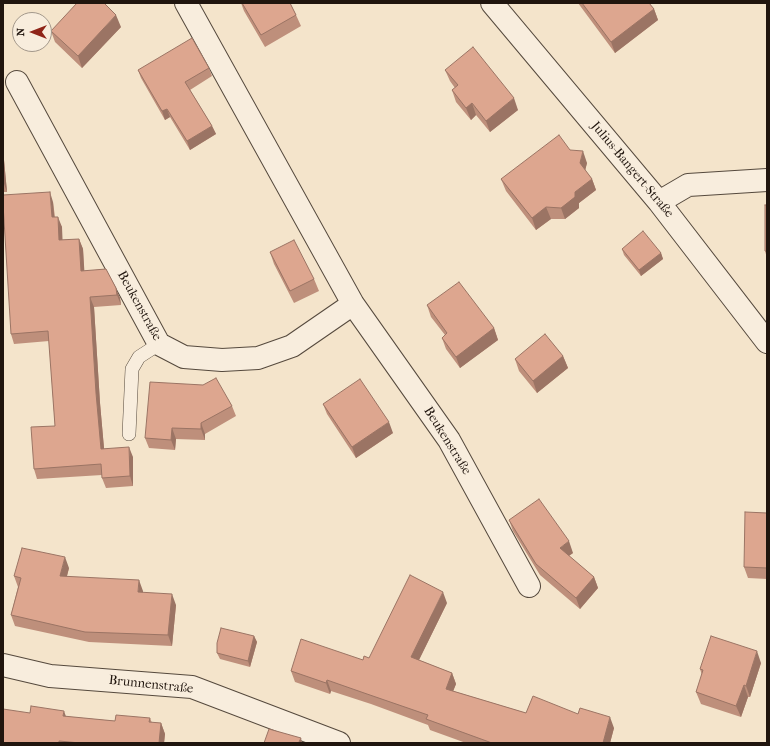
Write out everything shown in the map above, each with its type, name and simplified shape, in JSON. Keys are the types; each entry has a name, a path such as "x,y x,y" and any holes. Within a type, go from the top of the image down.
{"street":[{"name":"Beukenstraße","path":"186,3 353,304 448,440 529,586"},
{"name":"Julius-Bangert-Straße","path":"492,3 660,202 767,342"},
{"name":"Beukenstraße","path":"17,82 159,344 184,357 222,360 258,358 292,346 353,304"},
{"path":"660,202 688,185 767,180"},
{"name":"Brunnenstraße","path":"3,665 50,676 192,687 339,743"}],"lane":[{"path":"129,434 132,369 138,358 159,344"}],"building":[{"path":"77,3 104,3 116,15 78,56 52,32 52,30"},
{"path":"242,3 290,3 296,15 261,35"},
{"path":"582,3 649,3 654,9 611,42"},
{"path":"192,38 209,68 185,82 212,126 187,141 167,109 162,111 138,70"},
{"path":"473,47 514,98 486,121 472,103 466,108 452,90 458,85 445,70"},
{"path":"559,135 570,150 583,151 580,163 592,179 575,192 575,197 561,208 546,207 532,218 501,179"},
{"path":"50,192 52,217 58,217 59,240 79,239 81,271 106,269 116,288 117,295 90,297 96,393 101,449 129,447 130,476 102,478 101,464 34,469 31,427 55,426 48,331 11,334 3,195"},
{"path":"765,205 767,205 767,251 765,251"},
{"path":"643,231 661,253 639,270 622,249"},
{"path":"294,240 314,279 290,291 270,252"},
{"path":"459,282 494,328 456,357 442,338 447,333 427,305"},
{"path":"545,334 563,356 533,381 515,359"},
{"path":"216,378 232,406 201,423 201,429 172,428 171,440 145,438 150,382 203,385"},
{"path":"360,379 389,422 352,447 323,404"},
{"path":"539,499 569,541 560,548 594,577 576,598 536,564 509,520"},
{"path":"745,512 767,513 767,568 744,567"},
{"path":"22,548 65,557 60,576 139,580 138,592 172,594 168,635 85,632 11,615 21,578 14,576"},
{"path":"410,575 443,592 411,657 452,673 446,689 526,713 533,696 578,714 580,708 610,717 603,743 492,743 426,719 428,715 327,680 326,683 291,671 301,639 363,660 364,656 369,658"},
{"path":"221,628 254,636 248,661 217,653 217,643"},
{"path":"711,636 757,651 746,686 744,685 736,706 696,692 703,670 700,669"},
{"path":"31,706 64,711 63,716 115,721 116,715 150,718 149,722 161,723 159,743 80,743 59,741 59,743 3,743 3,709 30,713"},
{"path":"269,729 301,738 299,742 302,743 264,743"}]}
